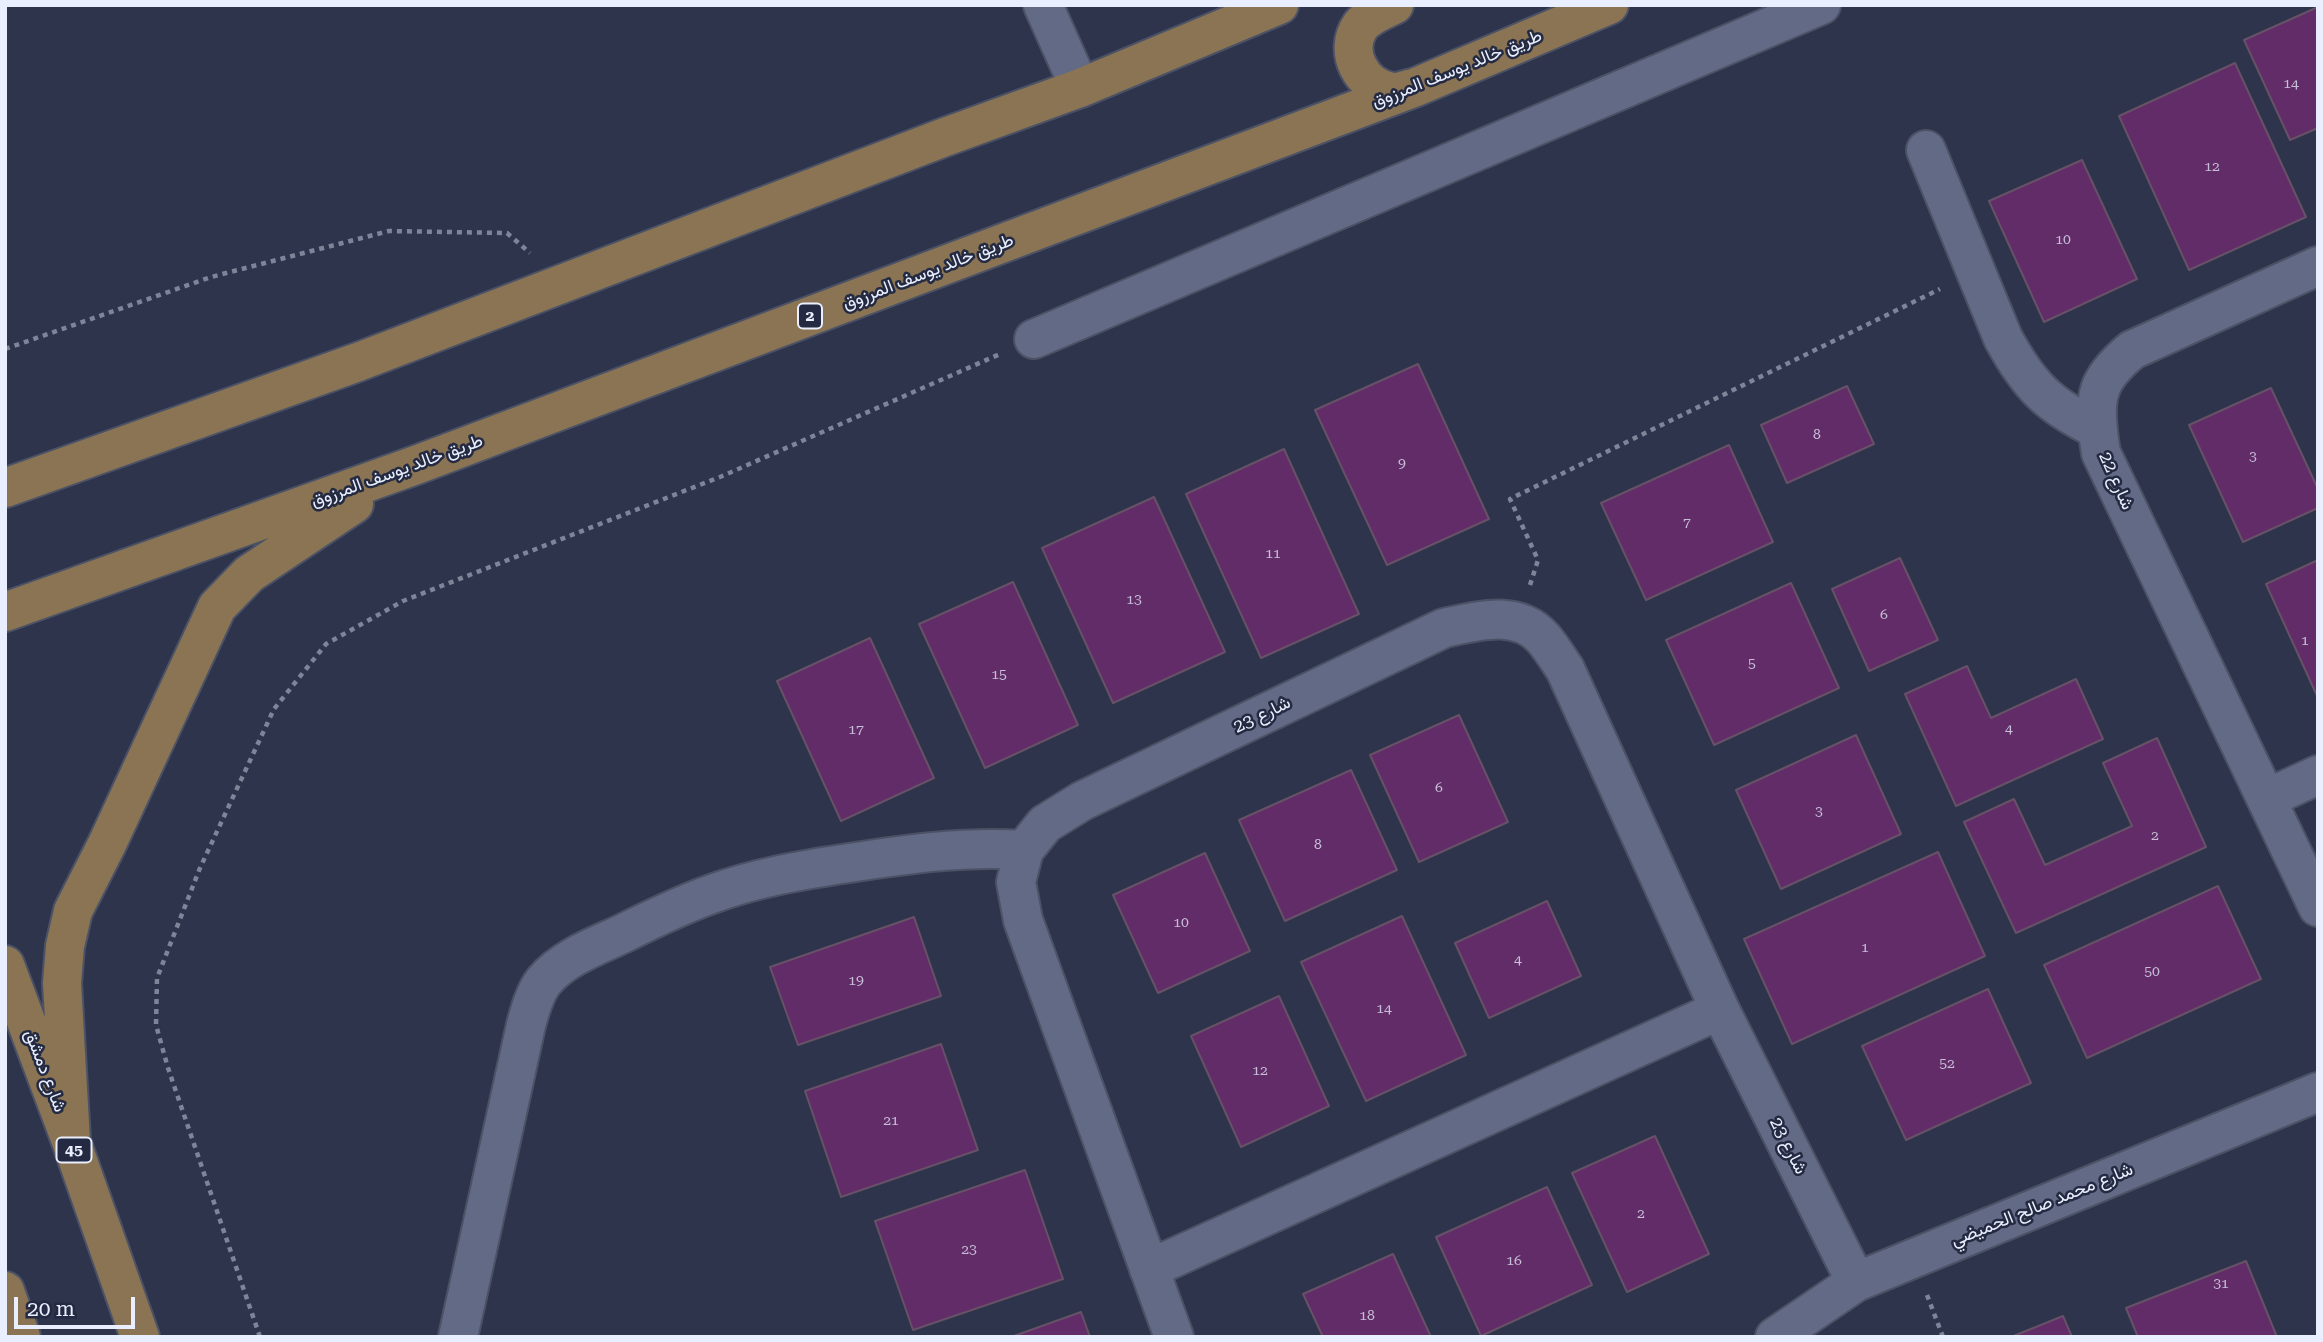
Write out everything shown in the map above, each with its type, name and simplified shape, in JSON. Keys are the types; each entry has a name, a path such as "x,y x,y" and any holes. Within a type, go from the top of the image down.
{"main road":[{"path":"5,488 358,362 1080,88 1279,5"},
{"path":"1394,5 1380,11 1362,25 1353,46 1357,68 1373,85 1394,92 1416,87"},
{"name":"طريق خالد يوسف المرزوق","path":"5,612 416,465 1416,87 1609,5"},
{"path":"71,1141 62,983 68,928 73,911 107,844 206,628 217,607 249,574 416,465"},
{"name":"شارع دمشق","path":"5,965 140,1337"},
{"path":"5,1291 21,1337"}],"street":[{"path":"1043,5 1080,88"},
{"path":"1034,339 1821,5"},
{"path":"1926,149 2003,338 2019,368 2040,394 2066,414 2097,429"},
{"name":"شارع 22","path":"2318,266 2132,350 2116,364 2099,390 2097,429 2101,453 2318,907"},
{"name":"شارع 23","path":"1174,1337 1023,920 1016,882 1024,850 1045,824 1082,801 1444,628 1485,620 1518,620 1541,636 1565,669 1720,1010 1856,1282"},
{"path":"2268,799 2318,775"},
{"path":"458,1337 526,1024 532,1004 544,981 562,965 682,905 745,884 831,866 930,850 1024,850"},
{"path":"1149,1269 1720,1010"},
{"name":"شارع محمد صالح الحميضي","path":"1775,1337 1856,1282 2318,1093"}],"path":[{"path":"5,349 211,277 389,231 507,233 565,283"},
{"path":"1518,620 1538,560 1510,499 1975,272"},
{"path":"260,1337 168,1068 156,1025 156,1013 158,978 200,868 275,709 283,698 326,643 403,601 720,477 1034,339"}],"building":[{"path":"2318,7 2318,128 2290,140 2244,40"},
{"path":"2235,63 2306,217 2189,270 2119,116"},
{"path":"2082,160 2137,279 2044,322 1989,201"},
{"path":"1418,364 1489,519 1387,565 1315,410"},
{"path":"1847,386 1874,444 1787,483 1761,425"},
{"path":"2271,388 2318,489 2318,508 2243,542 2189,425"},
{"path":"1729,445 1773,542 1646,600 1601,503"},
{"path":"1284,449 1359,614 1261,658 1186,494"},
{"path":"1154,497 1225,652 1113,703 1042,548"},
{"path":"1900,558 1938,640 1869,671 1832,589"},
{"path":"2318,560 2318,698 2266,584"},
{"path":"1013,582 1078,725 985,768 919,624"},
{"path":"1791,583 1839,688 1714,745 1666,640"},
{"path":"870,638 934,778 841,821 777,681"},
{"path":"1967,666 1991,718 2076,679 2103,739 1956,806 1905,694"},
{"path":"1459,715 1508,822 1419,862 1370,755"},
{"path":"1856,735 1901,834 1781,889 1736,790"},
{"path":"2157,738 2206,847 2016,933 1964,822 2014,799 2045,865 2132,826 2103,763"},
{"path":"1351,770 1397,870 1285,921 1239,820"},
{"path":"1938,852 1985,956 1792,1044 1744,939"},
{"path":"1205,853 1250,951 1158,993 1113,895"},
{"path":"2218,886 2261,979 2087,1058 2044,965"},
{"path":"1547,901 1581,976 1489,1018 1455,943"},
{"path":"1402,916 1466,1055 1366,1101 1301,962"},
{"path":"914,917 941,996 798,1045 770,967"},
{"path":"1988,989 2031,1083 1906,1140 1862,1046"},
{"path":"1279,996 1329,1106 1241,1147 1191,1036"},
{"path":"941,1044 978,1150 841,1197 805,1091"},
{"path":"1655,1136 1709,1254 1627,1292 1572,1173"},
{"path":"1025,1170 1063,1279 913,1330 875,1221"},
{"path":"1547,1187 1592,1285 1481,1336 1436,1237"},
{"path":"1393,1254 1431,1337 1323,1337 1303,1294"},
{"path":"2246,1261 2277,1337 2138,1337 2126,1308"},
{"path":"1081,1312 1090,1337 1011,1337"},
{"path":"2063,1316 2072,1337 2011,1337"}]}
